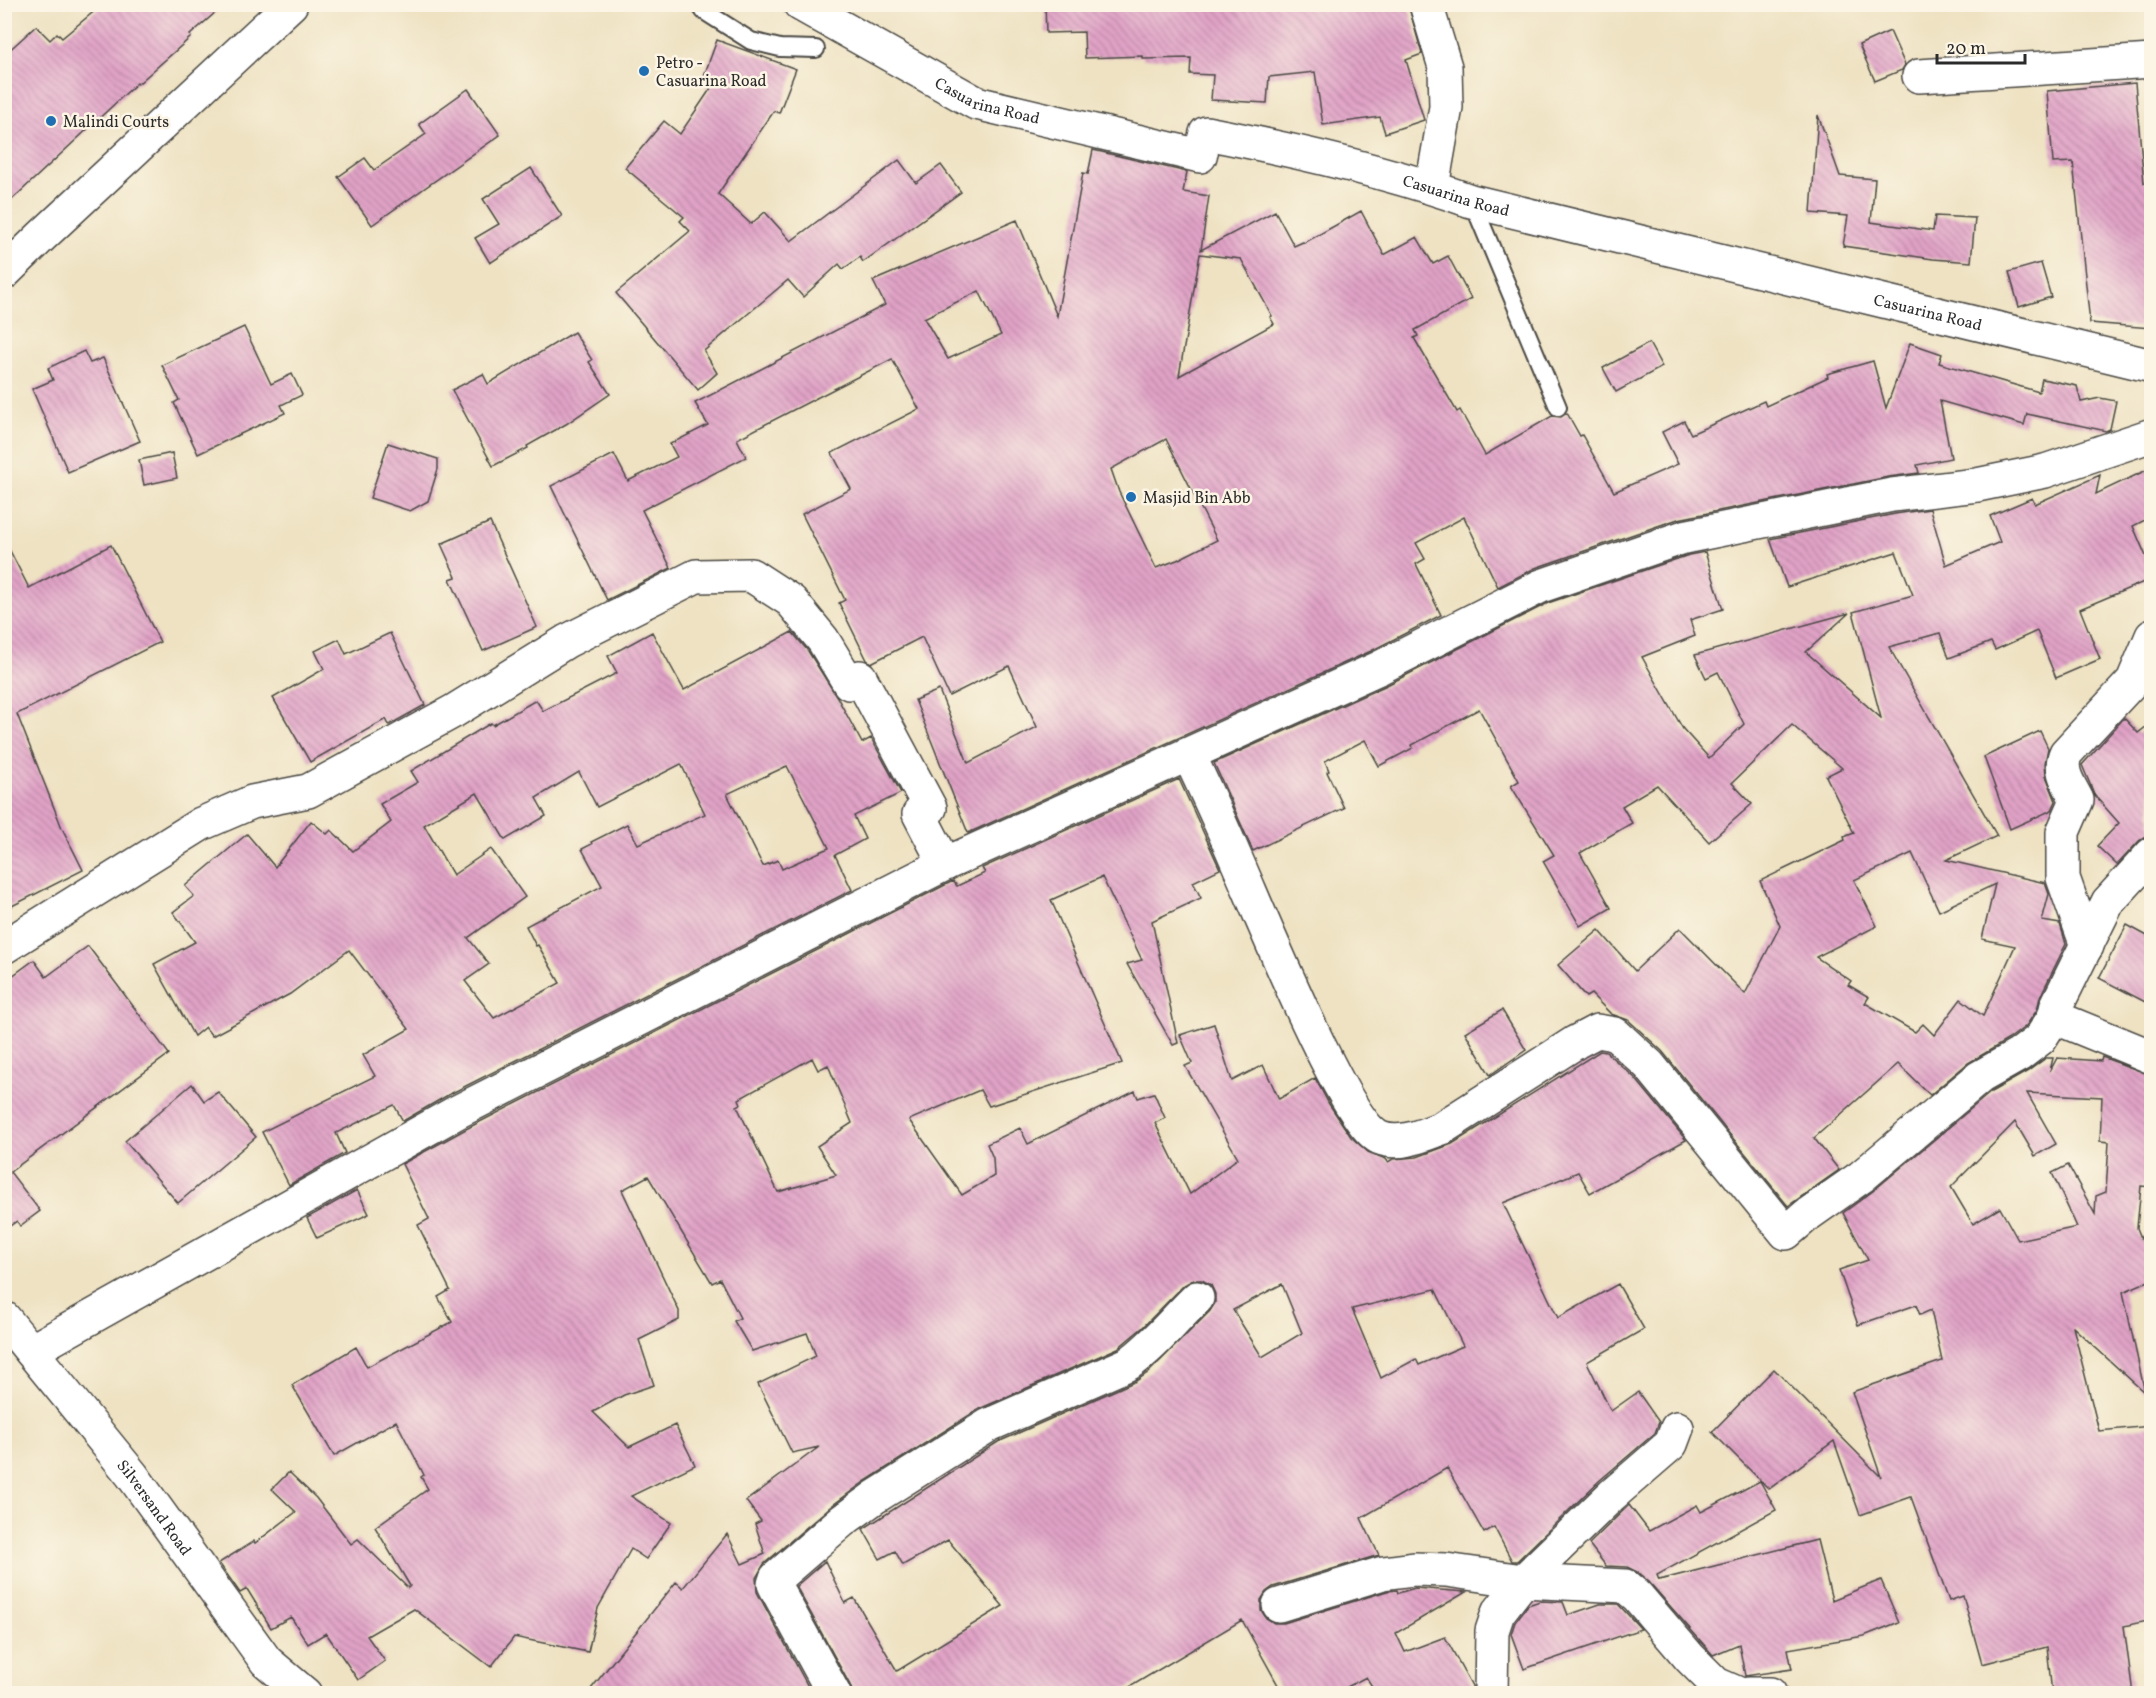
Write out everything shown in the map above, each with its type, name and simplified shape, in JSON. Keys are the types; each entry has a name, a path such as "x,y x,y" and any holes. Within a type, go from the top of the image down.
{"street":[{"path":"4,273 291,4"},
{"name":"Casuarina Road","path":"800,4 976,103 1200,156 1206,133 1259,143 1432,187 1471,201 2151,366"},
{"path":"1426,4 1445,67 1446,107 1432,187"},
{"path":"1919,76 2151,61"},
{"path":"30,1351 457,1112 945,864 1379,668 1541,586 1684,537 1892,495 1977,485 2045,471 2151,435"},
{"path":"4,947 201,824 252,802 308,791 454,711 567,641 696,576 751,575 791,601 823,640 849,682 860,677 930,808 919,814 945,864"},
{"path":"2087,946 2063,878 2064,832 2077,800 2062,769 2062,760 2133,681 2151,636"},
{"path":"1189,755 1306,1019 1350,1101 1370,1131 1381,1138 1396,1141 1442,1128 1576,1041 1597,1031 1615,1034 1649,1065 1786,1233 1807,1215 1861,1177 1980,1077 2019,1055 2040,1039 2054,1017 2057,1005 2108,902 2151,854"},
{"path":"2054,1017 2151,1057"},
{"path":"834,1694 777,1590 774,1584 776,1578 842,1521 875,1497 989,1425 1128,1364 1147,1351 1161,1333 1197,1298"},
{"name":"Silversand Road","path":"4,1318 132,1475 267,1661 305,1694"},
{"path":"1491,1694 1492,1631 1498,1613 1523,1581 1612,1495 1671,1444 1677,1428"},
{"path":"1279,1605 1383,1573 1414,1569 1446,1570 1523,1581 1625,1586 1637,1596 1690,1658 1716,1684 1738,1694"},
{"path":"1749,1694 1770,1694"}],"lane":[{"path":"699,4 704,11 751,41 780,48 816,49"},
{"path":"1471,201 1558,407"}],"building":[{"path":"103,4 225,4 4,207 4,55 36,26 50,40 57,33 62,38"},
{"path":"1045,4 1408,4 1422,54 1406,60 1424,120 1385,133 1380,117 1323,125 1315,72 1269,77 1267,103 1211,100 1213,75 1190,74 1191,58 1143,59 1143,56 1085,58 1084,32 1046,33"},
{"path":"1890,31 1905,65 1902,70 1875,81 1859,45"},
{"path":"717,40 796,69 779,113 774,111 718,194 751,224 765,212 791,241 899,160 916,183 941,165 961,192 863,262 860,257 843,269 839,264 803,297 788,280 704,351 717,373 698,390 616,293 690,231 680,221 684,217 625,168 664,121 680,134 711,88 701,84"},
{"path":"2135,83 2144,183 2151,182 2151,328 2090,323 2073,162 2053,163 2047,91"},
{"path":"468,89 500,135 372,225 338,177 365,158 374,170 426,134 419,124"},
{"path":"1818,115 1840,176 1875,179 1871,222 1933,231 1935,216 1975,218 1971,262 1843,246 1848,216 1811,213"},
{"path":"1093,150 1187,172 1183,192 1209,196 1201,250 1275,211 1294,246 1304,243 1361,211 1384,255 1417,237 1433,264 1448,256 1471,299 1415,330 1418,336 1414,338 1457,412 1460,410 1485,455 1552,416 1561,417 1567,413 1614,492 1678,464 1662,432 1684,421 1691,434 1764,401 1766,406 1828,377 1827,374 1873,361 1886,408 1910,343 1942,354 1939,363 2039,392 2042,379 2077,386 2081,402 2100,398 2116,401 2110,429 2106,431 2027,414 2024,425 1940,401 1951,458 1917,465 1919,473 1888,477 1678,519 1535,568 1498,587 1464,517 1416,543 1425,559 1416,564 1441,615 1371,651 968,833 915,700 939,690 968,763 1037,727 1009,666 949,696 922,637 871,663 867,660 839,603 845,600 802,514 851,489 832,453 919,409 892,359 737,439 746,457 642,510 671,568 607,600 551,486 614,454 628,481 677,457 670,444 708,425 695,403 885,305 873,281 1017,220 1057,316 1083,173 1088,174","holes":["1200,254 1241,259 1272,316 1270,317 1274,324 1179,376","979,291 1001,335 948,359 924,318","1166,439 1217,540 1156,568 1119,492 1111,469"]},
{"path":"531,168 562,216 490,263 475,238 499,224 483,199"},
{"path":"2041,263 2051,297 2019,307 2009,272"},
{"path":"244,327 271,384 292,374 302,395 281,405 285,413 198,454 174,403 179,400 162,365"},
{"path":"574,332 592,360 589,362 610,394 566,424 527,446 528,448 493,466 452,390 483,374 488,384"},
{"path":"1649,343 1662,367 1616,392 1603,368"},
{"path":"84,351 90,363 103,358 140,441 68,472 32,389 53,380 48,368"},
{"path":"388,443 438,459 438,469 428,501 410,511 370,498"},
{"path":"172,453 177,478 144,485 139,460"},
{"path":"2151,468 2151,517 2133,526 2151,568 2151,579 2080,609 2100,659 2056,678 2037,631 1995,650 1991,642 1949,658 1940,633 1889,647 1997,836 1946,860 2045,883 2049,894 2042,921 2060,924 2066,944 2040,997 2037,1010 2026,1026 2009,1039 1968,1063 1930,1095 1898,1064 1814,1138 1839,1170 1788,1206 1662,1051 1628,1020 1611,1014 1591,994 1586,997 1558,965 1599,930 1635,971 1680,928 1745,994 1780,926 1760,881 1845,840 1844,837 1854,833 1826,776 1842,768 1792,725 1732,783 1752,804 1709,842 1657,785 1622,806 1632,823 1580,853 1611,908 1580,926 1543,861 1554,855 1511,786 1519,781 1479,709 1412,745 1413,748 1379,766 1365,740 1325,761 1329,771 1327,772 1344,808 1253,851 1214,763 1387,685 1548,603 1689,555 1705,552 1723,609 1690,620 1695,636 1642,657 1683,729 1709,758 1744,724 1718,672 1706,678 1695,655 1849,613 1806,652 1881,718 1853,612 1913,595 1896,552 1787,587 1770,539 1930,509 1946,565 2000,542 1990,516 2032,498 2035,504 2100,475 2096,494","holes":["1912,853 1939,911 1995,884 1982,939 2015,946 1983,1016 1961,999 1934,1035 1923,1024 1915,1032 1865,1003 1869,997 1848,985 1851,981 1816,957 1877,926 1854,880"]},
{"path":"490,522 537,627 483,651 450,579 456,577 441,544"},
{"path":"4,539 29,588 111,545 160,642 17,714 62,828 83,870 4,910"},
{"path":"652,632 684,690 792,632 808,651 862,743 871,738 901,793 854,816 865,839 835,855 852,890 448,1095 403,1121 394,1105 336,1133 345,1153 289,1185 262,1132 375,1076 363,1055 409,1029 349,950 290,994 212,1036 205,1027 194,1036 154,964 195,942 173,912 194,896 185,886 247,834 275,867 311,821 327,834 331,830 353,851 391,822 380,804 418,782 411,771 491,723 493,725 536,700 543,711 617,673 608,656","holes":["681,764 705,814 638,844 627,824 582,849 602,886 526,926 560,983 494,1018 465,981 489,964 468,938 525,897 491,849 453,875 424,825 477,793 505,840 546,816 536,798 579,772 597,807","787,766 829,848 782,869 778,860 763,866 727,794"]},
{"path":"390,633 425,705 389,725 386,719 310,762 273,698 324,669 315,651 339,639 346,654"},
{"path":"2124,718 2138,733 2151,723 2151,836 2146,836 2139,841 2117,865 2097,846 2119,823 2095,796 2082,765"},
{"path":"2040,731 2048,748 2045,763 2046,776 2056,801 2052,810 2010,829 1984,757"},
{"path":"1179,779 1220,869 1193,882 1201,898 1152,921 1178,1043 1173,1045 1127,964 1142,960 1102,877 1051,900 1122,1063 989,1106 980,1090 909,1120 962,1195 994,1176 993,1158 987,1144 1020,1128 1028,1144 1135,1091 1138,1098 1154,1093 1165,1118 1155,1123 1190,1194 1238,1158 1185,1066 1192,1063 1180,1035 1214,1024 1232,1081 1263,1065 1279,1099 1315,1078 1351,1137 1368,1152 1388,1162 1393,1159 1417,1157 1452,1144 1600,1051 1606,1052 1635,1078 1686,1140 1590,1193 1578,1172 1503,1203 1558,1318 1618,1284 1644,1329 1587,1362 1611,1411 1638,1392 1659,1422 1655,1433 1599,1481 1517,1561 1512,1561 1494,1527 1484,1533 1447,1468 1361,1518 1379,1555 1273,1587 1261,1600 1261,1610 1266,1618 1274,1623 1284,1623 1387,1591 1397,1590 1398,1593 1415,1588 1466,1592 1396,1633 1405,1652 1445,1637 1472,1686 1472,1694 1377,1694 1366,1677 1334,1694 1283,1694 1242,1620 1118,1694 853,1694 796,1586 825,1561 845,1603 854,1598 897,1671 1003,1606 948,1540 903,1565 895,1551 880,1559 863,1529 998,1442 1136,1381 1149,1372 1210,1311 1215,1303 1215,1294 1211,1285 1202,1280 1193,1280 1184,1285 1142,1328 1118,1348 979,1409 864,1482 830,1507 764,1564 756,1578 757,1592 812,1694 587,1694 676,1582 683,1588 727,1534 742,1564 765,1554 755,1524 761,1521 746,1501 819,1447 792,1453 758,1384 816,1356 807,1333 752,1351 734,1321 740,1318 720,1279 712,1283 648,1176 622,1190 679,1311 679,1320 639,1340 654,1385 624,1395 593,1412 629,1447 675,1425 695,1465 631,1496 671,1523 646,1559 631,1549 598,1608 588,1652 514,1637 491,1667 414,1609 367,1636 385,1661 358,1680 326,1633 308,1644 291,1617 271,1628 247,1589 240,1593 219,1563 254,1541 255,1543 296,1512 272,1489 289,1472 316,1498 351,1544 358,1539 408,1588 410,1586 375,1527 428,1489 421,1477 424,1475 396,1421 334,1456 292,1385 356,1347 367,1367 452,1322 438,1297 450,1290 418,1225 429,1219 402,1164 466,1129 953,881 957,886 985,873 982,868","holes":["812,1058 818,1070 828,1065 852,1123 817,1146 836,1175 778,1192 737,1106 741,1104 739,1099","1282,1284 1302,1333 1262,1357 1233,1310","1435,1289 1463,1346 1419,1365 1416,1359 1381,1378 1352,1309"]},
{"path":"2127,925 2151,938 2151,1005 2099,978"},
{"path":"88,946 169,1054 10,1172 40,1211 20,1226 17,1221 4,1230 4,982 34,960 46,977"},
{"path":"1502,1010 1526,1050 1490,1075 1465,1032"},
{"path":"2102,1057 2151,1075 2151,1187 2141,1186 2137,1228 2151,1263 2151,1280 2123,1292 2145,1393 2073,1327 2099,1431 2151,1426 2151,1620 2124,1626 2133,1694 2052,1694 2047,1647 1982,1664 1963,1596 1949,1601 1911,1497 1860,1515 1834,1441 1769,1489 1712,1432 1774,1369 1881,1477 1852,1392 1942,1361 1931,1310 1920,1315 1916,1305 1858,1325 1839,1270 1868,1260 1843,1213 1873,1191 1991,1092 2046,1058 2053,1058 2050,1071 2057,1058 2101,1061","holes":["2027,1093 2102,1097 2100,1141 2109,1142 2106,1192 2096,1196 2095,1214 2068,1165 2052,1173 2077,1227 2018,1240 2000,1208 1973,1224 1951,1187 2015,1122 2035,1156 2056,1144"]},
{"path":"192,1084 204,1101 218,1092 256,1137 178,1203 125,1141"},
{"path":"357,1190 369,1214 317,1238 307,1218"},
{"path":"1760,1481 1776,1510 1657,1575 1659,1580 1817,1540 1832,1600 1881,1580 1899,1622 1864,1636 1788,1649 1792,1669 1745,1676 1739,1644 1713,1655 1649,1582 1627,1567 1606,1566 1589,1544 1629,1505 1649,1531 1697,1505 1701,1512"},
{"path":"1540,1601 1563,1602 1568,1615 1600,1604 1618,1604 1641,1629 1524,1669 1511,1634 1515,1622 1528,1605"}],"place":[{"name":"Petro - Casuarina Road","path":"644,71"},
{"name":"Malindi Courts","path":"51,121"},
{"name":"Masjid Bin Abb","path":"1131,497"}]}
